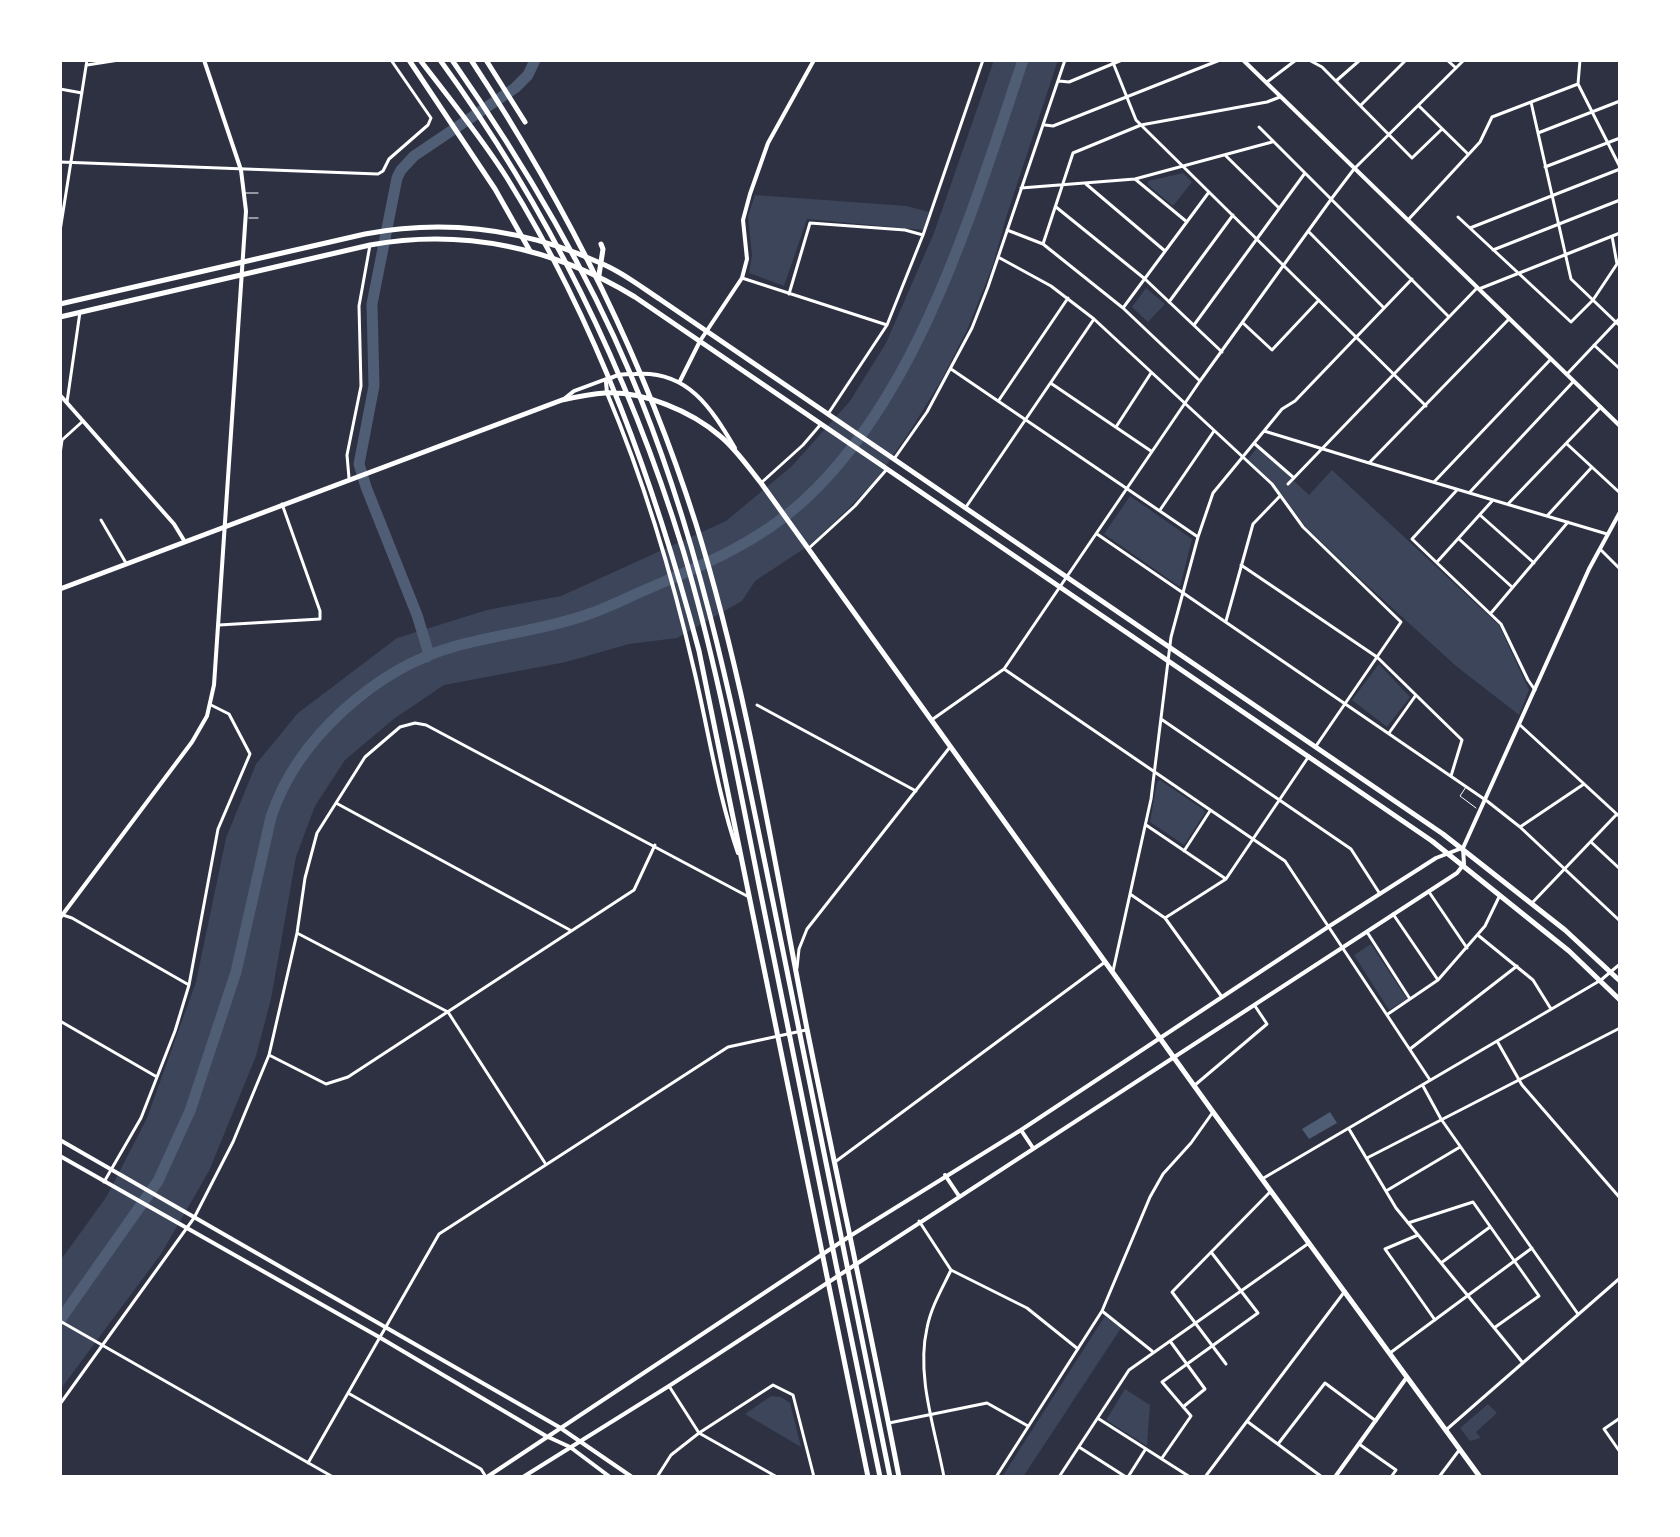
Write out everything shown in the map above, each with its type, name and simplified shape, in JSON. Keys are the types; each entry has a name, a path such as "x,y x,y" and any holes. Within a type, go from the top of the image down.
{"main road":[{"path":"409,60 495,189 530,251"},
{"path":"420,60 506,176 538,230 617,395 649,479 690,614 868,1477"},
{"path":"440,60 497,143 550,233 629,397 654,462 697,603 727,728 880,1477"},
{"path":"452,60 505,137 565,238 636,387 664,460 707,598 763,850 890,1477"},
{"path":"471,60 578,242 618,319 685,490 718,600 761,795 899,1477"},
{"path":"486,60 525,122"},
{"path":"60,304 392,229 450,227 521,234 601,263 707,331 1463,848 1532,903 1620,981"},
{"path":"60,317 373,244 411,239 492,242 530,251 599,275 1448,852 1601,980 1620,1000"},
{"path":"599,275 601,244"},
{"path":"60,589 562,400 607,393 637,397 674,409 704,424 739,454 761,483 1213,1112 1480,1477"}],"street":[{"path":"60,231 87,62 119,60"},
{"path":"189,985 72,918 61,916 192,742 210,705 219,625 246,218 241,170 204,60"},
{"path":"60,162 381,172 389,159 428,125 431,118 391,60"},
{"path":"680,381 700,341 742,278 747,259 744,216 750,194 768,143 814,60"},
{"path":"830,415 887,325 923,235 983,60"},
{"path":"891,457 927,412 972,328 1065,60"},
{"path":"1058,81 1069,82 1122,60"},
{"path":"1043,125 1053,126 1220,60"},
{"path":"1243,60 1620,426"},
{"path":"1266,83 1296,60"},
{"path":"1309,60 1322,67 1412,158 1442,129"},
{"path":"1336,81 1360,60"},
{"path":"1361,105 1406,60"},
{"path":"1447,60 1456,68"},
{"path":"932,721 1004,669 1151,451 1332,198 1354,169 1464,60"},
{"path":"1470,228 1620,168 1578,84 1580,60"},
{"path":"1112,62 1136,120 1426,406"},
{"path":"1408,220 1480,142 1492,117 1578,84"},
{"path":"60,89 82,93"},
{"path":"1043,244 1073,153 1141,125 1280,97"},
{"path":"1538,133 1620,101"},
{"path":"1531,102 1571,279 1618,324"},
{"path":"1418,105 1468,154"},
{"path":"1259,127 1449,317"},
{"path":"1545,167 1620,138"},
{"path":"1021,188 1135,179 1274,142"},
{"path":"1225,155 1279,208"},
{"path":"1194,325 1305,173"},
{"path":"1135,179 1187,222"},
{"path":"1086,184 1165,251"},
{"path":"1123,308 1209,192"},
{"path":"1493,250 1620,200"},
{"path":"1056,207 1145,279 1222,352"},
{"path":"1169,302 1233,215"},
{"path":"1458,217 1571,322 1593,300 1617,264 1612,236"},
{"path":"789,294 810,223 905,230 923,235"},
{"path":"1007,230 1043,244 1123,308 1200,381"},
{"path":"1308,231 1384,308"},
{"path":"1288,484 1478,288 1620,233"},
{"path":"349,478 347,455 361,386 359,306 373,244"},
{"path":"998,257 1068,298 1094,319 1272,484 1303,527 1401,622 1316,746"},
{"path":"742,278 887,325"},
{"path":"1113,971 1145,825 1169,646 1213,493 1282,409 1295,401 1412,279"},
{"path":"999,400 1068,298"},
{"path":"1243,323 1272,350 1319,300"},
{"path":"67,402 80,312"},
{"path":"1567,374 1618,324 1620,318"},
{"path":"966,507 1094,319"},
{"path":"1369,463 1509,319"},
{"path":"1594,345 1620,369"},
{"path":"1434,482 1551,359"},
{"path":"951,369 1198,537"},
{"path":"562,400 574,391 609,378 649,373 680,381 705,402 739,454"},
{"path":"1116,427 1152,373"},
{"path":"609,378 607,393 661,548 684,628 726,817 746,874"},
{"path":"1469,493 1574,381"},
{"path":"1051,383 1151,451"},
{"path":"60,395 174,524 185,542"},
{"path":"1508,504 1601,407"},
{"path":"60,454 62,440 83,421"},
{"path":"761,483 822,425"},
{"path":"1160,510 1214,431"},
{"path":"1264,431 1608,534"},
{"path":"1567,443 1620,493"},
{"path":"1255,444 1294,478"},
{"path":"808,549 855,506 884,467"},
{"path":"1547,516 1592,467"},
{"path":"1457,490 1412,539 1501,624 1535,690"},
{"path":"1226,621 1253,524 1280,496"},
{"path":"1437,562 1493,500"},
{"path":"219,625 320,619 320,611 282,504"},
{"path":"523,1477 669,1386 1457,873 1464,864 1463,848 1599,549 1620,512"},
{"path":"1480,515 1534,563"},
{"path":"101,520 126,563"},
{"path":"1491,613 1568,522"},
{"path":"1096,533 1487,801 1520,827 1620,921"},
{"path":"1459,539 1512,588"},
{"path":"1599,549 1620,569"},
{"path":"1241,565 1377,657 1462,740 1451,776"},
{"path":"1004,669 1285,861 1430,1080"},
{"path":"1389,733 1416,695"},
{"path":"104,1182 141,1118 189,985 218,829 250,754 229,714 210,705"},
{"path":"757,705 916,791"},
{"path":"1160,718 1351,849 1380,894"},
{"path":"1521,722 1618,816 1532,903"},
{"path":"60,1404 194,1218 233,1142 269,1055 317,833 365,757 400,727 415,723 426,725 751,898"},
{"path":"797,974 799,949 807,929 950,747"},
{"path":"1165,918 1226,879 1309,756"},
{"path":"1520,827 1585,783"},
{"path":"336,803 570,930"},
{"path":"1184,851 1211,810"},
{"path":"1145,825 1226,879"},
{"path":"1591,842 1620,869"},
{"path":"269,1055 326,1084 348,1077 634,890 655,845"},
{"path":"348,1393 481,1469 486,1477 850,1236 1021,1130 1328,927 1448,852 1463,848"},
{"path":"1429,892 1467,948"},
{"path":"1130,894 1165,918 1222,997"},
{"path":"1386,1015 1438,980 1485,926 1500,894"},
{"path":"1393,914 1438,980"},
{"path":"1367,932 1410,999"},
{"path":"297,933 448,1012 545,1163"},
{"path":"1478,935 1533,980 1551,1009"},
{"path":"835,1162 1105,962"},
{"path":"1262,1179 1601,980 1620,964"},
{"path":"1410,1049 1517,966"},
{"path":"1195,1085 1267,1024 1254,1005"},
{"path":"60,1021 157,1077"},
{"path":"1366,1158 1620,1028"},
{"path":"308,1463 439,1234 728,1047 807,1030"},
{"path":"1496,1041 1519,1080 1620,1198"},
{"path":"1423,1084 1441,1119 1578,1314"},
{"path":"996,1477 1102,1311 1150,1197 1163,1174 1213,1112"},
{"path":"1348,1128 1408,1223 1523,1363"},
{"path":"1021,1130 1033,1148"},
{"path":"60,1140 559,1427 632,1477"},
{"path":"1386,1191 1460,1147"},
{"path":"60,1156 570,1447 610,1477"},
{"path":"945,1175 959,1196"},
{"path":"1226,1364 1172,1292 1271,1191"},
{"path":"1408,1223 1473,1202 1539,1296 1494,1328"},
{"path":"919,1221 951,1270 1027,1308 1078,1349"},
{"path":"1441,1263 1490,1227"},
{"path":"1418,1235 1385,1249 1435,1320"},
{"path":"1059,1477 1129,1370 1309,1243"},
{"path":"1389,1353 1532,1248"},
{"path":"1162,1458 1191,1416 1162,1382 1258,1313 1211,1252"},
{"path":"944,1477 924,1374 925,1338 931,1314 951,1270"},
{"path":"1446,1430 1620,1278"},
{"path":"1614,1283 1620,1290"},
{"path":"1205,1477 1345,1291"},
{"path":"1102,1311 1154,1352"},
{"path":"60,1321 333,1477"},
{"path":"1169,1341 1205,1389 1183,1407"},
{"path":"1335,1477 1407,1377"},
{"path":"1278,1444 1325,1383 1376,1421"},
{"path":"657,1477 671,1455 773,1385 793,1395 814,1477"},
{"path":"669,1386 699,1433 777,1477"},
{"path":"889,1423 987,1403 1028,1426"},
{"path":"1097,1418 1190,1477"},
{"path":"1620,1418 1604,1429 1620,1452"},
{"path":"1247,1421 1322,1477"},
{"path":"1359,1444 1396,1470 1391,1477"},
{"path":"1079,1447 1127,1477 1146,1449"},
{"path":"1439,1477 1460,1449"}],"lane":[{"path":"245,193 258,193"},
{"path":"246,218 258,218"},
{"path":"1466,787 1460,796 1482,811"}],"shaded area":[{"path":"994,60 1058,60 993,265 968,328 941,381 876,480 811,544 755,581 742,601 677,638 629,644 566,662 444,685 395,718 345,760 315,806 296,857 271,999 256,1056 209,1171 161,1254 60,1390 60,1261 107,1196 147,1118 196,982 226,838 256,764 298,713 397,638 487,610 561,596 726,521 792,466 850,401 886,343 934,233"},
{"path":"1183,173 1192,182 1173,206 1148,185 1148,181"},
{"path":"755,195 907,206 929,212 923,230 807,219 784,286 749,273 752,255 748,216"},
{"path":"1146,288 1165,304 1148,322 1132,307"},
{"path":"1258,447 1309,495 1332,470 1499,625 1529,690 1519,715 1456,666 1305,526 1275,485 1247,460"},
{"path":"1130,496 1192,539 1180,587 1104,534"},
{"path":"1379,664 1410,697 1387,727 1352,700"},
{"path":"1160,780 1204,810 1184,845 1150,822 1157,782"},
{"path":"1371,944 1407,999 1389,1010 1354,955"},
{"path":"1330,1112 1337,1123 1309,1139 1302,1129"},
{"path":"1105,1316 1121,1328 1023,1477 1002,1477"},
{"path":"1125,1389 1150,1405 1147,1446 1106,1420"},
{"path":"771,1396 781,1397 790,1403 801,1447 745,1414"},
{"path":"1488,1404 1497,1413 1476,1432 1481,1438 1470,1441 1460,1428"}],"waterway":[{"path":"427,657 417,615 359,464 374,386 372,304 401,170 414,156 515,88 528,75 535,60"},
{"path":"60,1320 158,1181 190,1111 236,972 271,817 283,788 300,760 344,710 397,671 426,656 602,609 729,552 766,530 800,504 842,461 878,411 910,356 962,238 1023,60"}]}
